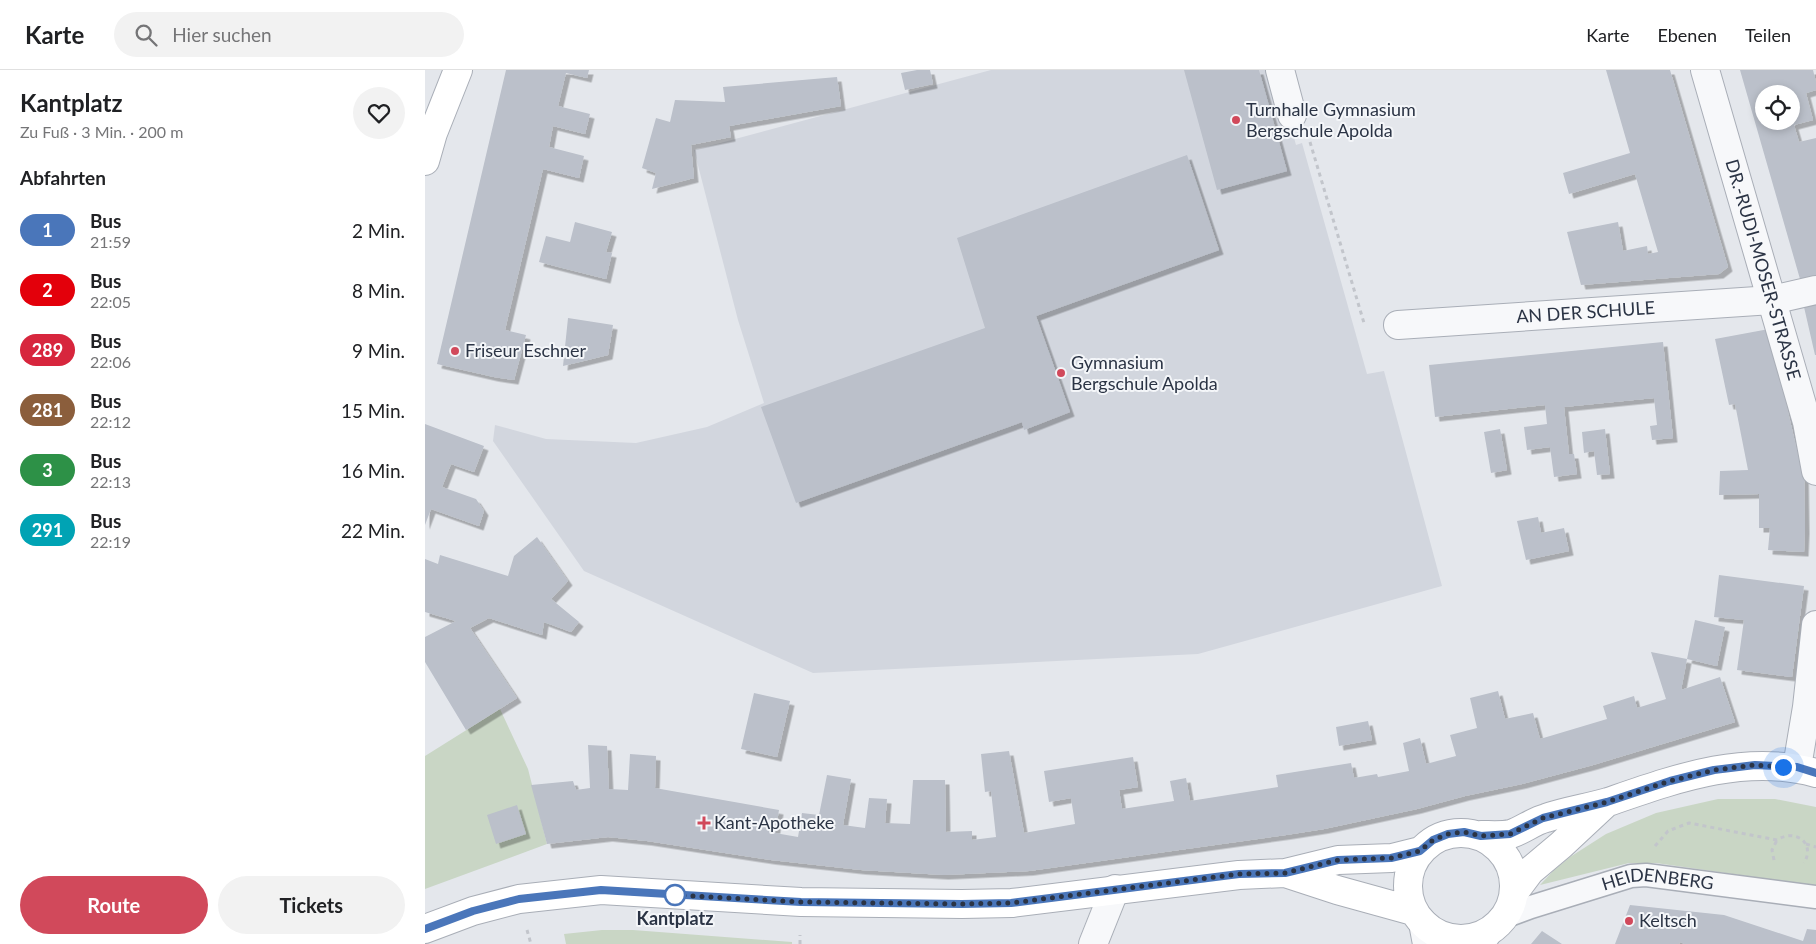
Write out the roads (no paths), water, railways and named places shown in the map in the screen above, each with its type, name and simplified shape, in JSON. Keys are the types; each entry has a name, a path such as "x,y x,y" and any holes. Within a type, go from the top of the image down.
{"main road":[{"path":"425,161 433,133 458,70"},
{"path":"1481,836 1510,834 1543,818 1607,802 1646,788 1714,770 1755,765 1806,770"},
{"path":"1515,891 1531,871 1607,802"},
{"path":"1285,873 1337,890 1436,933 1462,940 1491,931 1512,902 1515,891 1515,879 1505,855 1495,844 1481,836 1464,832 1448,834 1433,840 1420,851 1411,865 1407,880 1408,895 1421,926"},
{"path":"425,929 473,911 519,899 601,890 801,902 1011,903 1239,874 1285,873 1338,860 1391,858 1420,851"}],"street":[{"path":"1280,70 1292,115"},
{"name":"DR.-RUDI-MOSER-STRASSE","path":"1705,70 1807,422 1816,471"},
{"name":"AN DER SCHULE","path":"1398,325 1772,300 1816,290"},
{"path":"1806,770 1807,707 1816,625"},
{"path":"1093,944 1115,889"}],"lane":[{"name":"HEIDENBERG","path":"1491,931 1531,907 1631,876 1646,875 1816,897"}],"place":[{"name":"Turnhalle Gymnasium Bergschule Apolda","path":"1236,120"},
{"name":"Friseur Eschner","path":"455,351"},
{"name":"Gymnasium Bergschule Apolda","path":"1061,373"},
{"name":"Kant-Apotheke","path":"704,823"},
{"name":"Kantplatz","path":"675,895"},
{"name":"Keltsch","path":"1629,921"}]}
